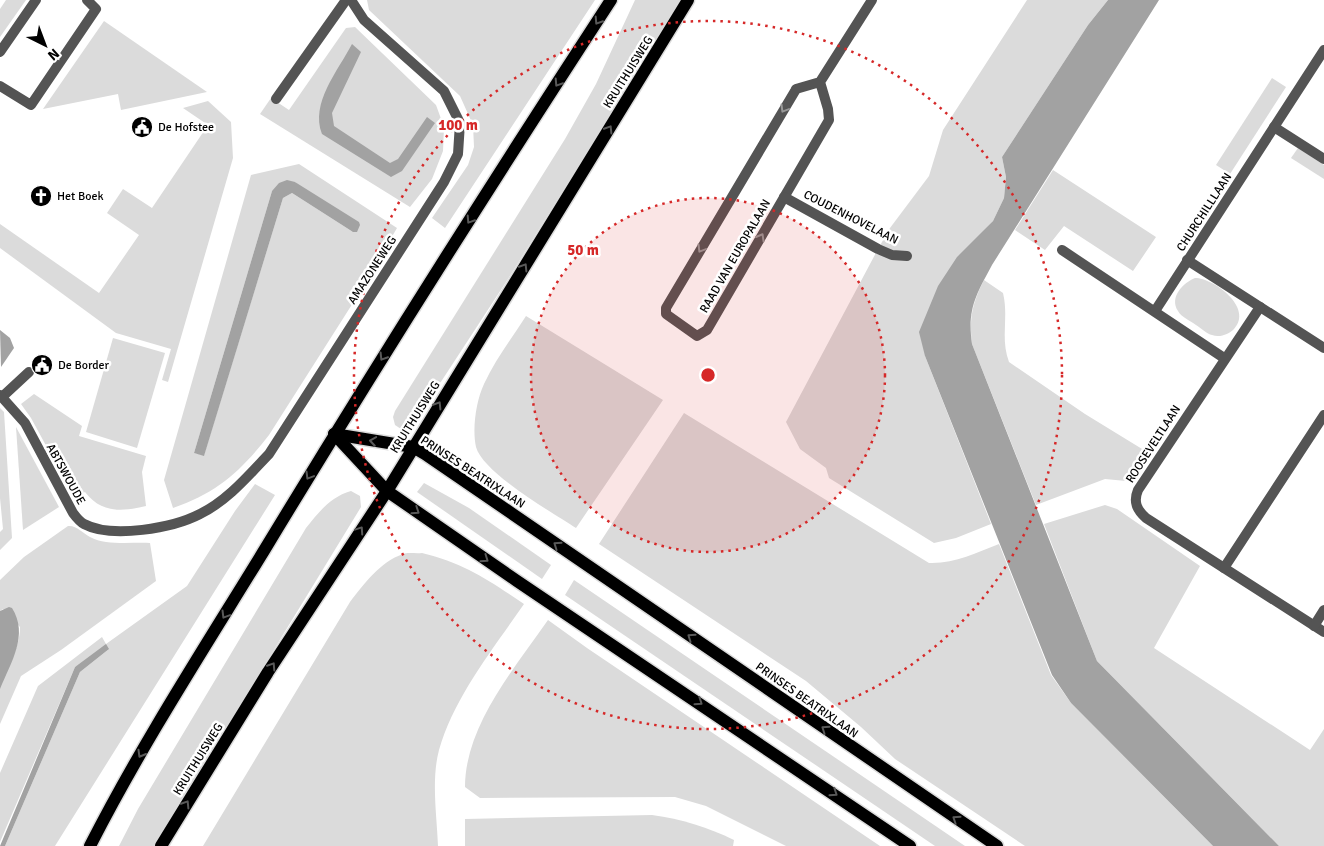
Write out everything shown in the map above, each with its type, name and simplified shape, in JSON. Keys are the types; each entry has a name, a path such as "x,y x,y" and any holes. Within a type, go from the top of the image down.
{"main road":[{"path":"90,846 108,811 175,696 334,434 611,0"},
{"name":"KRUITHUISWEG","path":"161,846 268,672 386,491 688,0"},
{"path":"334,434 386,491 910,846"},
{"name":"PRINSES BEATRIXLAAN","path":"334,434 413,447 476,488 996,846"}],"street":[{"path":"0,52 36,0"},
{"path":"0,86 31,105 96,9 87,0"},
{"path":"276,99 346,0"},
{"name":"AMAZONEWEG","path":"162,526 200,514 235,490 269,454 444,182 458,154 460,123 444,91 364,20 351,0"},
{"path":"820,82 872,0"},
{"name":"CHURCHILLLAAN","path":"1154,311 1324,50"},
{"name":"RAAD VAN EUROPALAAN","path":"820,82 828,109 828,120 707,330 697,336 666,314 666,308 794,91 820,82"},
{"path":"1274,127 1324,159"},
{"name":"COUDENHOVELAAN","path":"784,197 878,249 892,255 907,256"},
{"path":"1062,250 1224,358"},
{"path":"1187,260 1324,348"},
{"name":"ROOSEVELTLAAN","path":"1260,307 1224,358 1135,496 1138,511 1146,518 1324,632"},
{"path":"1,396 29,372"},
{"name":"ABTSWOUDE","path":"1,396 25,423 65,502 83,524 98,529 122,531 162,526"},
{"path":"1224,568 1324,414"},
{"path":"1314,626 1324,610"}],"shaded area":[{"path":"6,0 26,0 0,37 0,9"},
{"path":"367,0 595,0 445,228 432,218 468,165 474,147 473,125 460,96 369,10"},
{"path":"635,0 681,0 508,279 418,417 410,426 401,429 395,425 393,417 395,411 565,139 596,84"},
{"path":"1027,0 1108,0 1088,25 1002,157 1006,177 1004,198 993,221 976,239 925,356 991,524 956,538 934,543 829,478 826,468 800,449 786,422 890,228 929,176 943,130"},
{"path":"1108,0 1159,0 981,285 972,312 972,344 1097,661 1279,846 1213,846 1071,703 1052,675 925,356 919,332 938,286 957,257 993,221 1004,198 1006,177 1002,157 1088,25"},
{"path":"104,21 207,92 121,110 118,94 43,109"},
{"path":"355,27 436,105 444,127 443,151 432,179 410,207 260,114 271,98 289,110 346,28"},
{"path":"352,44 361,52 332,113 334,126 390,163 398,159 427,117 435,123 402,171 391,177 322,134 319,122 323,99 333,76"},
{"path":"1272,78 1286,87 1230,174 1216,165"},
{"path":"208,101 231,122 233,158 168,382 162,380 171,349 116,333 0,248 0,224 99,293 139,235 107,213 123,189 152,208 208,125 183,108"},
{"path":"1298,148 1324,165 1324,179 1291,158"},
{"path":"299,164 397,228 358,295 269,435 238,470 227,479 203,495 173,508 164,480 251,175","holes":["295,182 353,232 292,193 283,198 204,455 194,453 272,191"]},
{"path":"1053,170 1156,237 1133,271 1064,226 1045,250 1015,230"},
{"path":"287,180 295,182 359,222 360,225 357,232 353,232 292,193 283,198 204,456 194,453 272,191 279,183"},
{"path":"1195,278 1212,283 1229,296 1235,304 1239,312 1239,321 1230,332 1221,336 1215,336 1179,313 1175,301 1176,296 1186,283"},
{"path":"984,280 1003,293 1005,302 1005,345 1009,362 1085,414 1147,452 1126,481 1105,479 1036,505 972,344 972,311"},
{"path":"526,316 663,400 576,528 520,492 491,469 481,457 476,447 475,424 481,391 493,366"},
{"path":"0,330 10,338 14,348 1,367"},
{"path":"113,338 165,353 137,448 86,432"},
{"path":"34,394 82,426 79,436 146,456 142,472 146,506 120,510 112,509 98,504 85,492 74,497 31,418 21,404"},
{"path":"0,408 4,412 12,538 0,550 0,532 3,529 0,498"},
{"path":"684,413 929,563 956,560 999,544 1051,675 1071,703 1213,846 1025,846 895,759 861,727 806,681 599,544"},
{"path":"16,427 59,507 23,530"},
{"path":"424,483 469,508 551,565 542,579 417,492"},
{"path":"255,484 275,495 55,846 5,846 80,672 109,649 75,667 0,842 0,773 38,686 102,637 106,644 187,586 235,511"},
{"path":"351,491 360,496 361,507 154,846 119,846 138,809 306,528 331,501"},
{"path":"1105,505 1117,509 1200,566 1154,648 1310,750 1324,729 1324,846 1279,846 1097,661 1044,524"},
{"path":"68,526 74,527 90,537 104,542 150,543 156,581 61,650 21,676 0,724 0,688 18,643 20,627 3,609 0,611 0,580 24,557"},
{"path":"405,553 422,553 464,567 488,580 524,604 464,692 446,730 439,750 435,773 438,846 203,846 350,602 373,574 387,562"},
{"path":"574,580 965,846 935,846 565,595"},
{"path":"9,607 12,608 17,618 19,638 13,659 0,689 0,611"},
{"path":"548,620 880,846 786,846 706,806 675,797 480,798 465,787 467,764 473,742 482,720 494,699"},
{"path":"106,644 109,649 80,672 5,846 0,846 75,667"},
{"path":"652,815 684,821 714,831 734,840 733,846 465,846 465,819"}],"place":[{"name":"De Hofstee","path":"142,127"},
{"name":"Het Boek","path":"41,196"},
{"name":"De Border","path":"42,365"}]}
